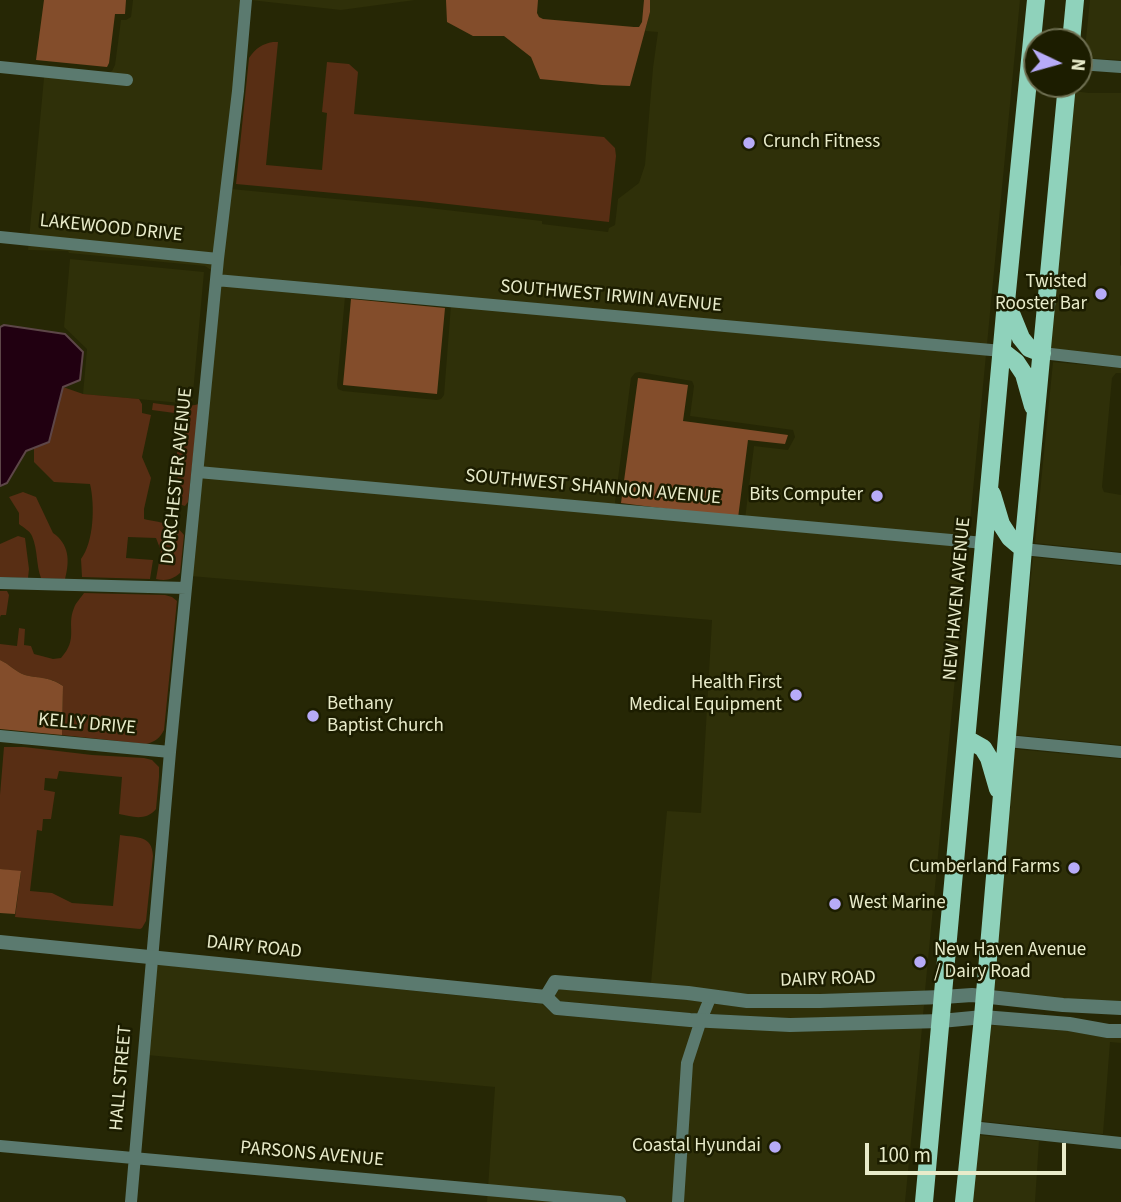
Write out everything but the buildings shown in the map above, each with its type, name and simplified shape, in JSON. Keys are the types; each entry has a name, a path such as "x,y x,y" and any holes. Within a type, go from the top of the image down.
{"main road":[{"name":"NEW HAVEN AVENUE","path":"924,1202 1036,0"},
{"path":"1072,28 1075,0"},
{"path":"964,1202 1066,98"},
{"path":"1006,302 1021,338 1029,348 1042,354"},
{"path":"1002,351 1016,362 1024,374 1036,416"},
{"path":"989,488 1001,524 1010,538 1023,549"},
{"path":"967,739 983,748 989,758 1002,803"}],"street":[{"name":"DORCHESTER AVENUE","path":"152,956 218,259 246,0"},
{"path":"1093,65 1121,67"},
{"path":"0,67 127,80"},
{"name":"LAKEWOOD DRIVE","path":"0,237 218,259"},
{"name":"SOUTHWEST IRWIN AVENUE","path":"216,280 1002,351"},
{"path":"1042,354 1121,362"},
{"name":"SOUTHWEST SHANNON AVENUE","path":"198,472 984,543"},
{"path":"1023,549 1121,559"},
{"path":"0,583 187,588"},
{"name":"KELLY DRIVE","path":"0,736 170,752"},
{"path":"1007,741 1121,752"},
{"name":"DAIRY ROAD","path":"0,942 546,997 557,1008 701,1020 790,1025 941,1021 982,1017 1121,1031"},
{"name":"HALL STREET","path":"131,1202 152,956"},
{"name":"DAIRY ROAD","path":"546,997 555,982 747,1001 972,995 1063,1006 1121,1008"},
{"path":"678,1202 687,1063 711,996"},
{"path":"971,1127 1121,1143"},
{"name":"PARSONS AVENUE","path":"0,1146 620,1202"}],"shaded area":[{"path":"44,0 126,0 125,14 115,14 107,67 36,60"},
{"path":"133,0 248,0 231,189 420,207 542,221 542,224 608,232 609,228 615,225 618,199 639,183 645,165 658,32 645,31 650,0 1020,0 925,991 747,994 651,983 667,811 701,813 712,620 190,576 211,270 205,266 68,251 28,250 45,67 108,73 112,71 121,20 131,17","holes":["345,297 451,305 444,395 441,399 338,389","639,372 692,381 694,386 690,416 793,430 795,437 788,450 754,446 745,519 616,506 631,378"]},
{"path":"250,0 415,0 341,10"},
{"path":"446,0 538,0 537,13 543,19 634,27 639,27 642,22 644,0 650,0 650,12 630,86 602,85 540,79 531,57 504,36 473,36 447,22"},
{"path":"1090,0 1121,0 1121,60 1093,58 1093,28 1087,28"},
{"path":"278,42 266,165 322,170 327,113 322,112 327,62 349,64 358,72 354,114 604,137 615,148 616,156 609,222 236,184 249,58 260,47"},
{"path":"1093,93 1121,93 1121,362 1042,353 1065,98 1093,98"},
{"path":"70,259 204,272 192,404 83,394 87,349 64,327"},
{"path":"351,299 445,308 437,394 343,385"},
{"path":"4,325 65,334 83,352 80,380 63,387 49,442 26,451 7,483 0,486 0,327"},
{"path":"1053,362 1121,368 1121,373 1116,373 1112,378 1102,487 1104,492 1121,495 1121,552 1035,543"},
{"path":"638,378 688,385 683,421 788,435 785,444 748,440 738,518 621,503"},
{"path":"63,387 83,394 139,399 142,413 151,415 142,457 151,478 144,519 171,525 184,535 180,573 174,577 156,579 161,551 156,538 128,537 126,558 153,560 150,579 82,577 81,559 89,543 92,523 90,484 54,482 34,462 34,448 49,442"},
{"path":"153,403 182,406 199,404 188,502 185,506 179,504 178,470 174,469 184,416 152,410"},
{"path":"23,492 36,497 53,533 65,547 68,559 65,579 41,578 32,536 19,524 19,513 9,497"},
{"path":"18,536 25,538 28,578 0,577 0,544"},
{"path":"1033,557 1121,566 1121,745 1015,735"},
{"path":"0,591 7,591 9,595 6,615 0,617"},
{"path":"84,593 165,595 177,601 164,730 152,742 146,744 62,735 63,686 49,679 22,674 0,660 0,644 17,646 19,628 25,629 24,645 31,646 34,654 53,659 61,658 70,644 74,608"},
{"path":"0,660 22,674 49,679 63,686 62,735 0,729"},
{"path":"4,747 144,758 152,760 159,767 156,809 139,817 119,814 122,777 59,771 57,779 45,778 44,790 55,792 51,819 43,819 42,831 37,830 30,891 52,893 72,903 113,906 120,835 138,837 150,844 153,856 146,921 142,928 15,917 21,872 0,869 0,795"},
{"path":"1014,749 1121,759 1121,1001 1064,999 993,990 1011,808 1009,802"},
{"path":"0,869 21,871 15,914 0,913"},
{"path":"154,964 542,1004 556,1015 690,1027 922,1028 905,1202 487,1202 495,1087 147,1055"},
{"path":"559,989 747,1008 924,1005 923,1015 790,1018 691,1013 560,1001 555,996"},
{"path":"989,1025 1121,1038 1121,1043 1110,1042 1103,1134 980,1121"},
{"path":"978,1135 1039,1141 1035,1202 972,1202"}],"place":[{"name":"Crunch Fitness","path":"749,143"},
{"name":"Twisted Rooster Bar","path":"1101,294"},
{"name":"Bits Computer","path":"877,496"},
{"name":"Health First Medical Equipment","path":"796,695"},
{"name":"Bethany Baptist Church","path":"313,716"},
{"name":"Cumberland Farms","path":"1074,868"},
{"name":"West Marine","path":"835,904"},
{"name":"New Haven Avenue / Dairy Road","path":"920,962"},
{"name":"Coastal Hyundai","path":"775,1147"}]}
